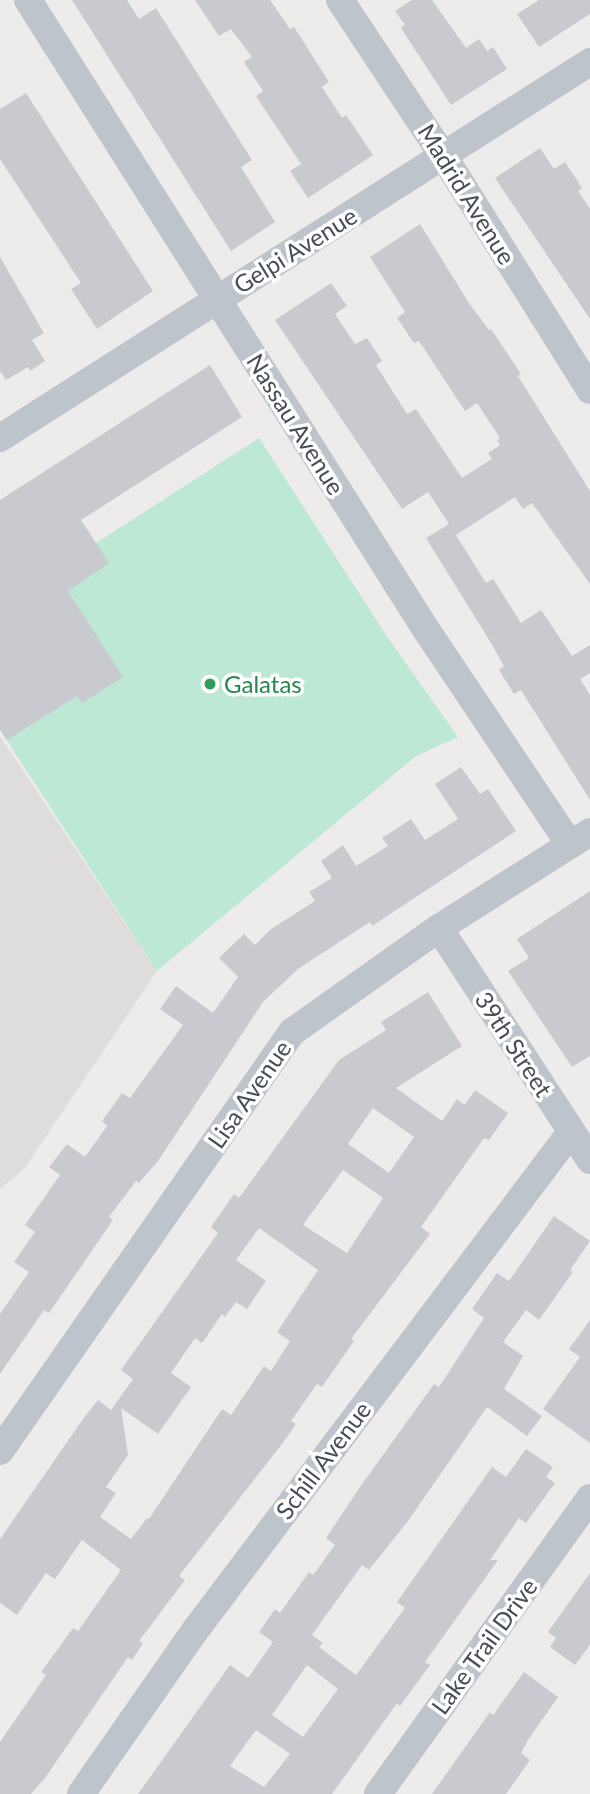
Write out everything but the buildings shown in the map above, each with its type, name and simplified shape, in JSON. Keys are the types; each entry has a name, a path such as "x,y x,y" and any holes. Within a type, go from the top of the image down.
{"street":[{"name":"Nassau Avenue","path":"27,0 425,628 580,838"},
{"name":"Madrid Avenue","path":"340,0 444,157 590,390"},
{"name":"Gelpi Avenue","path":"0,438 590,62"},
{"name":"Lisa Avenue","path":"0,1451 292,1032 439,928 580,838"},
{"name":"39th Street","path":"439,928 590,1160"},
{"name":"Schill Avenue","path":"81,1794 197,1628 571,1132"},
{"name":"Lake Trail Drive","path":"378,1794 590,1498"}],"shaded area":[{"path":"0,736 157,971 24,1169 0,1189"}],"green space":[{"name":"Galatas","path":"259,438 388,638 458,737 416,756 157,971 0,730 0,605"}],"place":[{"name":"Galatas","path":"210,684"}]}
